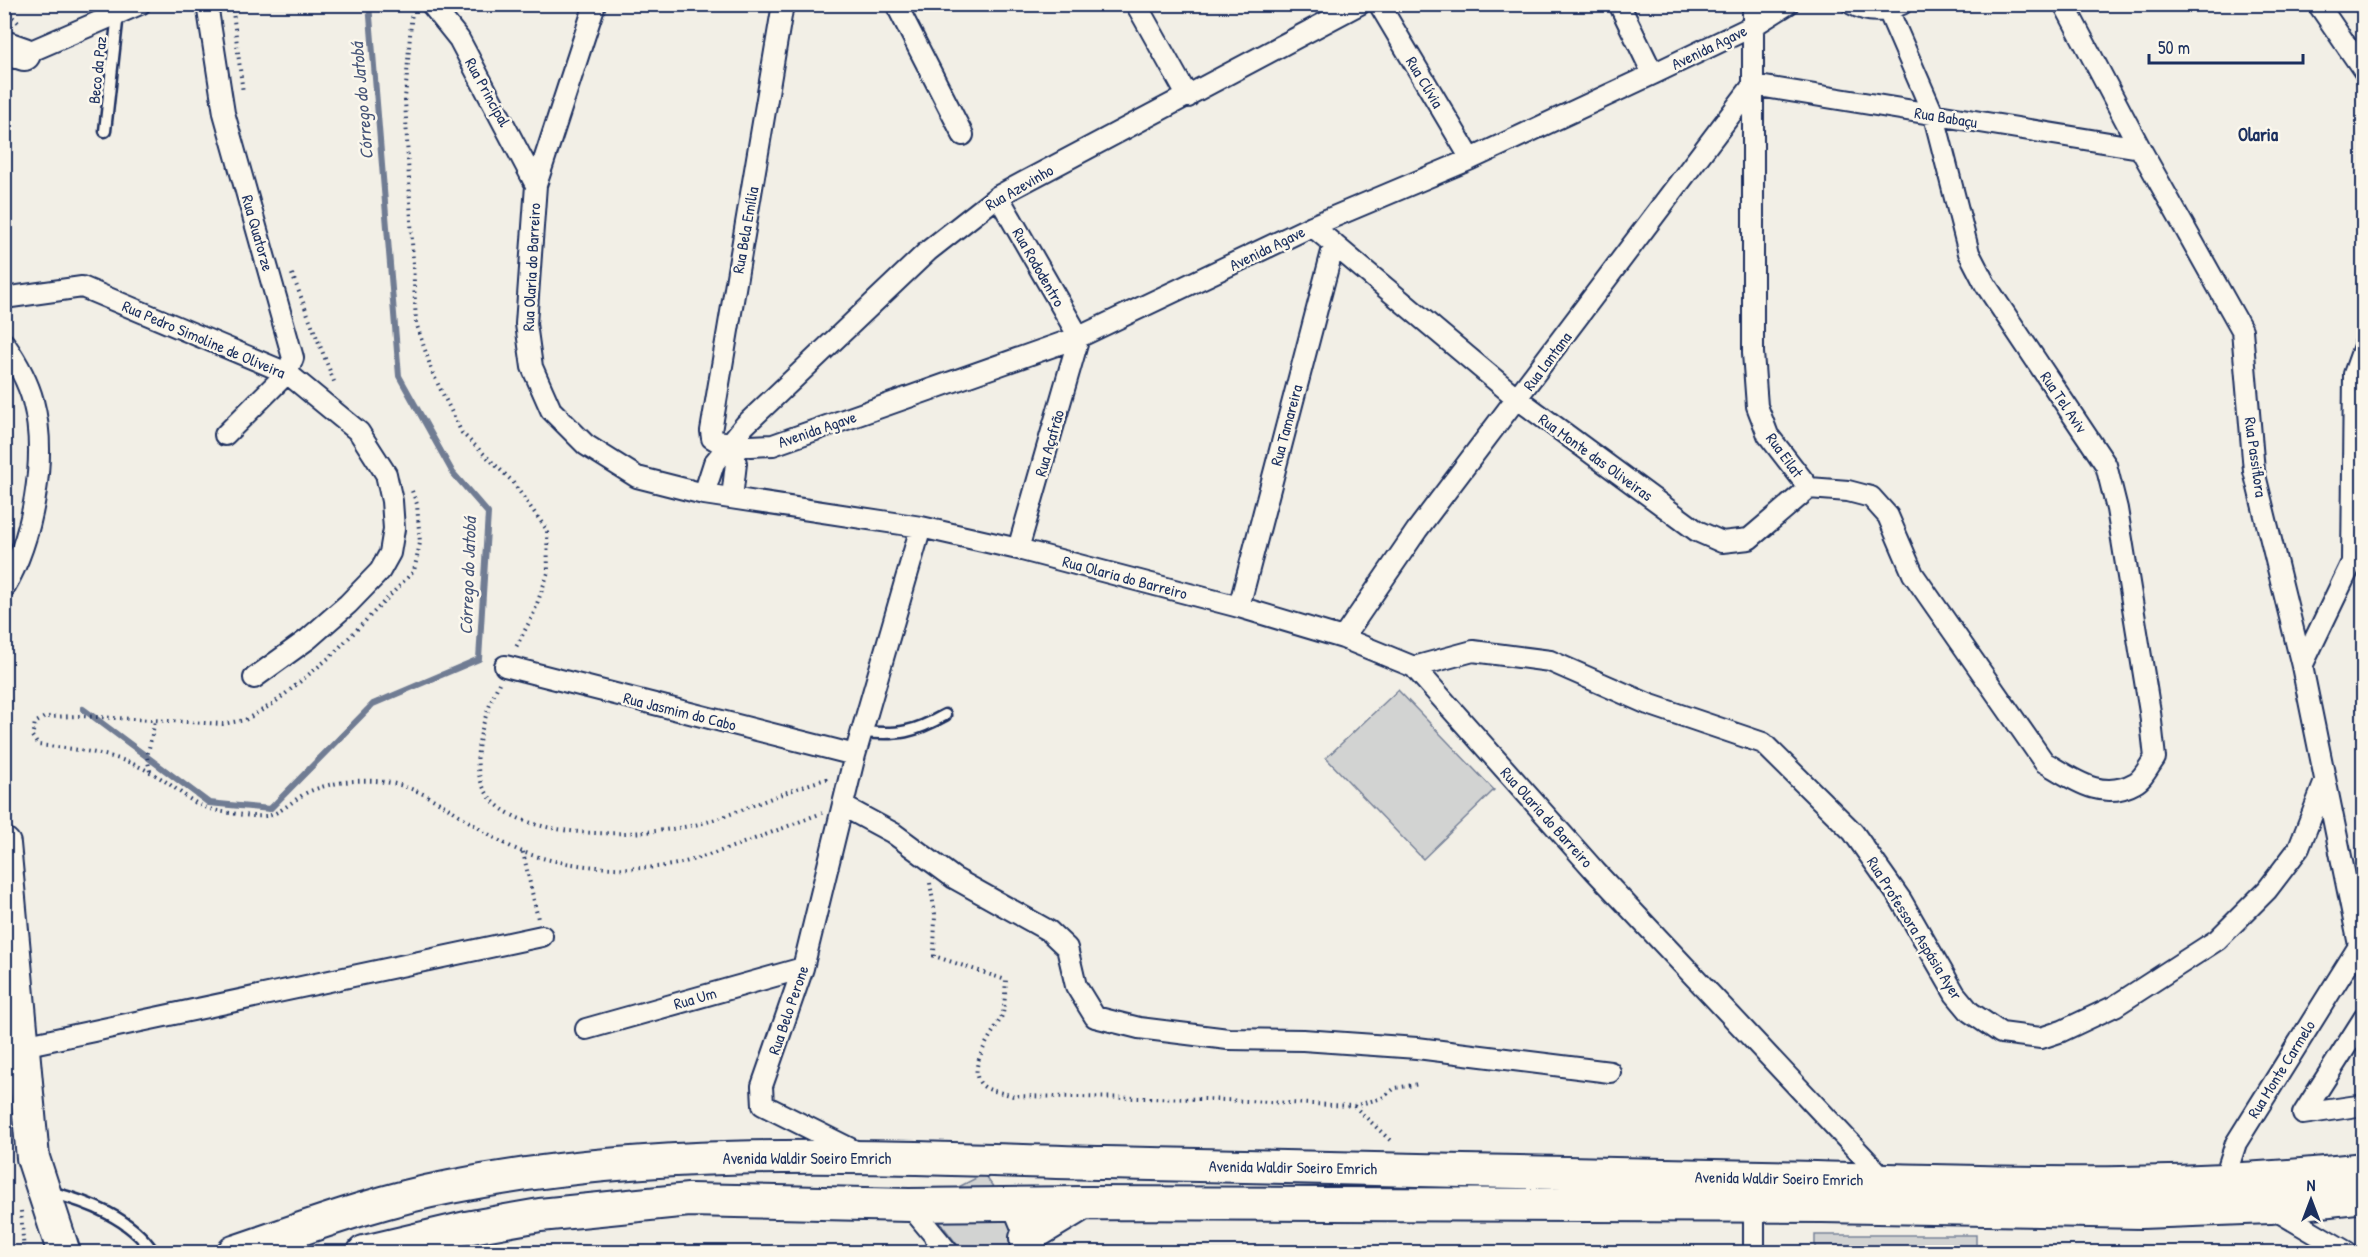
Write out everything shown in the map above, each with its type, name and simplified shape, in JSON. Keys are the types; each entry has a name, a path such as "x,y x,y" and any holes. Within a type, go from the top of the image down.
{"main road":[{"path":"4,844 33,1158 64,1252"},
{"name":"Avenida Waldir Soeiro Emrich","path":"234,1252 366,1207 451,1186 663,1159 864,1156 1888,1194"},
{"path":"909,1205 979,1160 1012,1204"},
{"name":"Avenida Waldir Soeiro Emrich","path":"2225,1194 2297,1176 2364,1169"},
{"name":"Avenida Waldir Soeiro Emrich","path":"364,1252 466,1228 540,1215 689,1200 909,1205 1084,1203 1754,1207 1888,1194 2140,1183 2225,1194 2270,1207 2364,1196"},
{"path":"1023,1245 1084,1203"}],"street":[{"path":"11,55 140,4"},
{"name":"Rua Quatorze","path":"207,4 224,113 293,358 287,373"},
{"name":"Rua Principal","path":"431,4 459,39 536,185"},
{"name":"Rua Olaria do Barreiro","path":"596,4 536,185 526,324 531,367 551,410 586,445 637,477 704,494 921,527 1018,549 1239,607 1343,638 1414,667 1595,871 1888,1194"},
{"name":"Rua Bela Emília","path":"730,442 712,438 712,420 783,4"},
{"path":"896,4 963,135"},
{"path":"1136,4 1188,97"},
{"name":"Rua Azevinho","path":"704,494 714,463 730,442 928,251 998,196 1360,4"},
{"name":"Rua Clívia","path":"1380,4 1471,159"},
{"path":"1619,4 1653,74"},
{"name":"Rua Eilat","path":"1753,4 1753,353 1757,406 1768,435 1809,488 1848,491 1871,497 1888,516 1913,574 2044,762 2077,782 2109,793"},
{"name":"Avenida Agave","path":"730,442 752,446 773,445 1079,338 1312,226 1471,159 1653,74 1753,26 1788,4"},
{"path":"1852,4 1874,12 1895,7"},
{"name":"Rua Passiflora","path":"2064,4 2140,148 2242,330 2254,471 2302,666 2324,784 2361,942"},
{"path":"2318,4 2364,71"},
{"name":"Rua Tel Aviv","path":"1895,7 1934,116 1969,253 1984,284 2106,465 2118,520 2151,712 2155,758 2136,783 2109,793"},
{"name":"Rua Babaçu","path":"1753,85 2140,148"},
{"name":"Rua Lantana","path":"1343,638 1418,530 1753,85"},
{"name":"Rua Rododentro","path":"998,196 1079,338"},
{"name":"Rua Monte das Oliveiras","path":"1312,226 1518,399 1697,531 1722,542 1749,539 1809,488"},
{"name":"Rua Tamareira","path":"1239,607 1334,244"},
{"name":"Rua Pedro Simoline de Oliveira","path":"4,298 82,288 287,373 359,432 386,474 392,501 394,529 390,553 374,578 311,637 254,678"},
{"name":"Rua Açafrão","path":"1018,549 1079,338"},
{"path":"4,343 33,400 39,456 26,544 4,588"},
{"path":"2302,666 2352,562 2354,374 2364,346"},
{"path":"225,435 287,373"},
{"path":"730,442 736,463 732,498"},
{"name":"Rua Belo Perone","path":"864,1156 763,1105 762,1086 803,968 853,764 921,527"},
{"name":"Rua Professora Aspásia Ayer","path":"1414,667 1473,651 1550,662 1648,704 1763,743 1852,832 1901,900 1943,977 1970,1012 2001,1033 2042,1038 2115,1006 2217,940 2267,890 2299,848 2324,784"},
{"name":"Rua Jasmim do Cabo","path":"505,666 853,764"},
{"path":"843,806 893,833 954,878 1049,931 1066,948 1076,986 1095,1017 1139,1028 1228,1039 1303,1040 1418,1048 1610,1072"},
{"path":"23,1046 542,936"},
{"name":"Rua Monte Carmelo","path":"2225,1194 2236,1143 2361,942"},
{"name":"Rua Um","path":"586,1029 803,968"},
{"path":"2364,1018 2303,1113 2364,1105"},
{"path":"1012,1204 1023,1245"},
{"path":"909,1205 948,1252"},
{"path":"1754,1207 1754,1252"},
{"path":"2270,1207 2347,1252"}],"lane":[{"name":"Beco da Paz","path":"105,131 118,13"},
{"path":"862,732 903,734 919,730 945,715"},
{"path":"44,1191 81,1200 107,1213 130,1227 153,1252"}],"path":[{"path":"412,4 405,99 416,323 433,374 462,433 512,480 547,530 548,573 533,615 505,666 484,719 478,766 486,793 508,812 541,828 632,835 709,821 853,764"},
{"path":"150,772 147,757 155,721"},
{"path":"523,852 542,936"},
{"path":"926,856 934,914 934,956 1006,980 1002,1014 985,1043 977,1068 979,1079 985,1087 1013,1096 1354,1106 1382,1098 1395,1088 1419,1084"},
{"path":"1354,1106 1394,1144"}],"shaded area":[{"path":"1398,690 1494,790 1423,859 1326,758"},
{"path":"984,1174 999,1195 943,1195"},
{"path":"1007,1211 1016,1235 1011,1252 963,1252 935,1216"},
{"path":"1815,1235 1976,1235 1976,1252 1815,1252"}],"waterway":[{"name":"Córrego do Jatobá","path":"83,709 209,803 270,809 373,704 479,659 488,513 453,473 399,376 369,4"}],"district":[{"name":"Olaria","path":"2258,135"}]}
